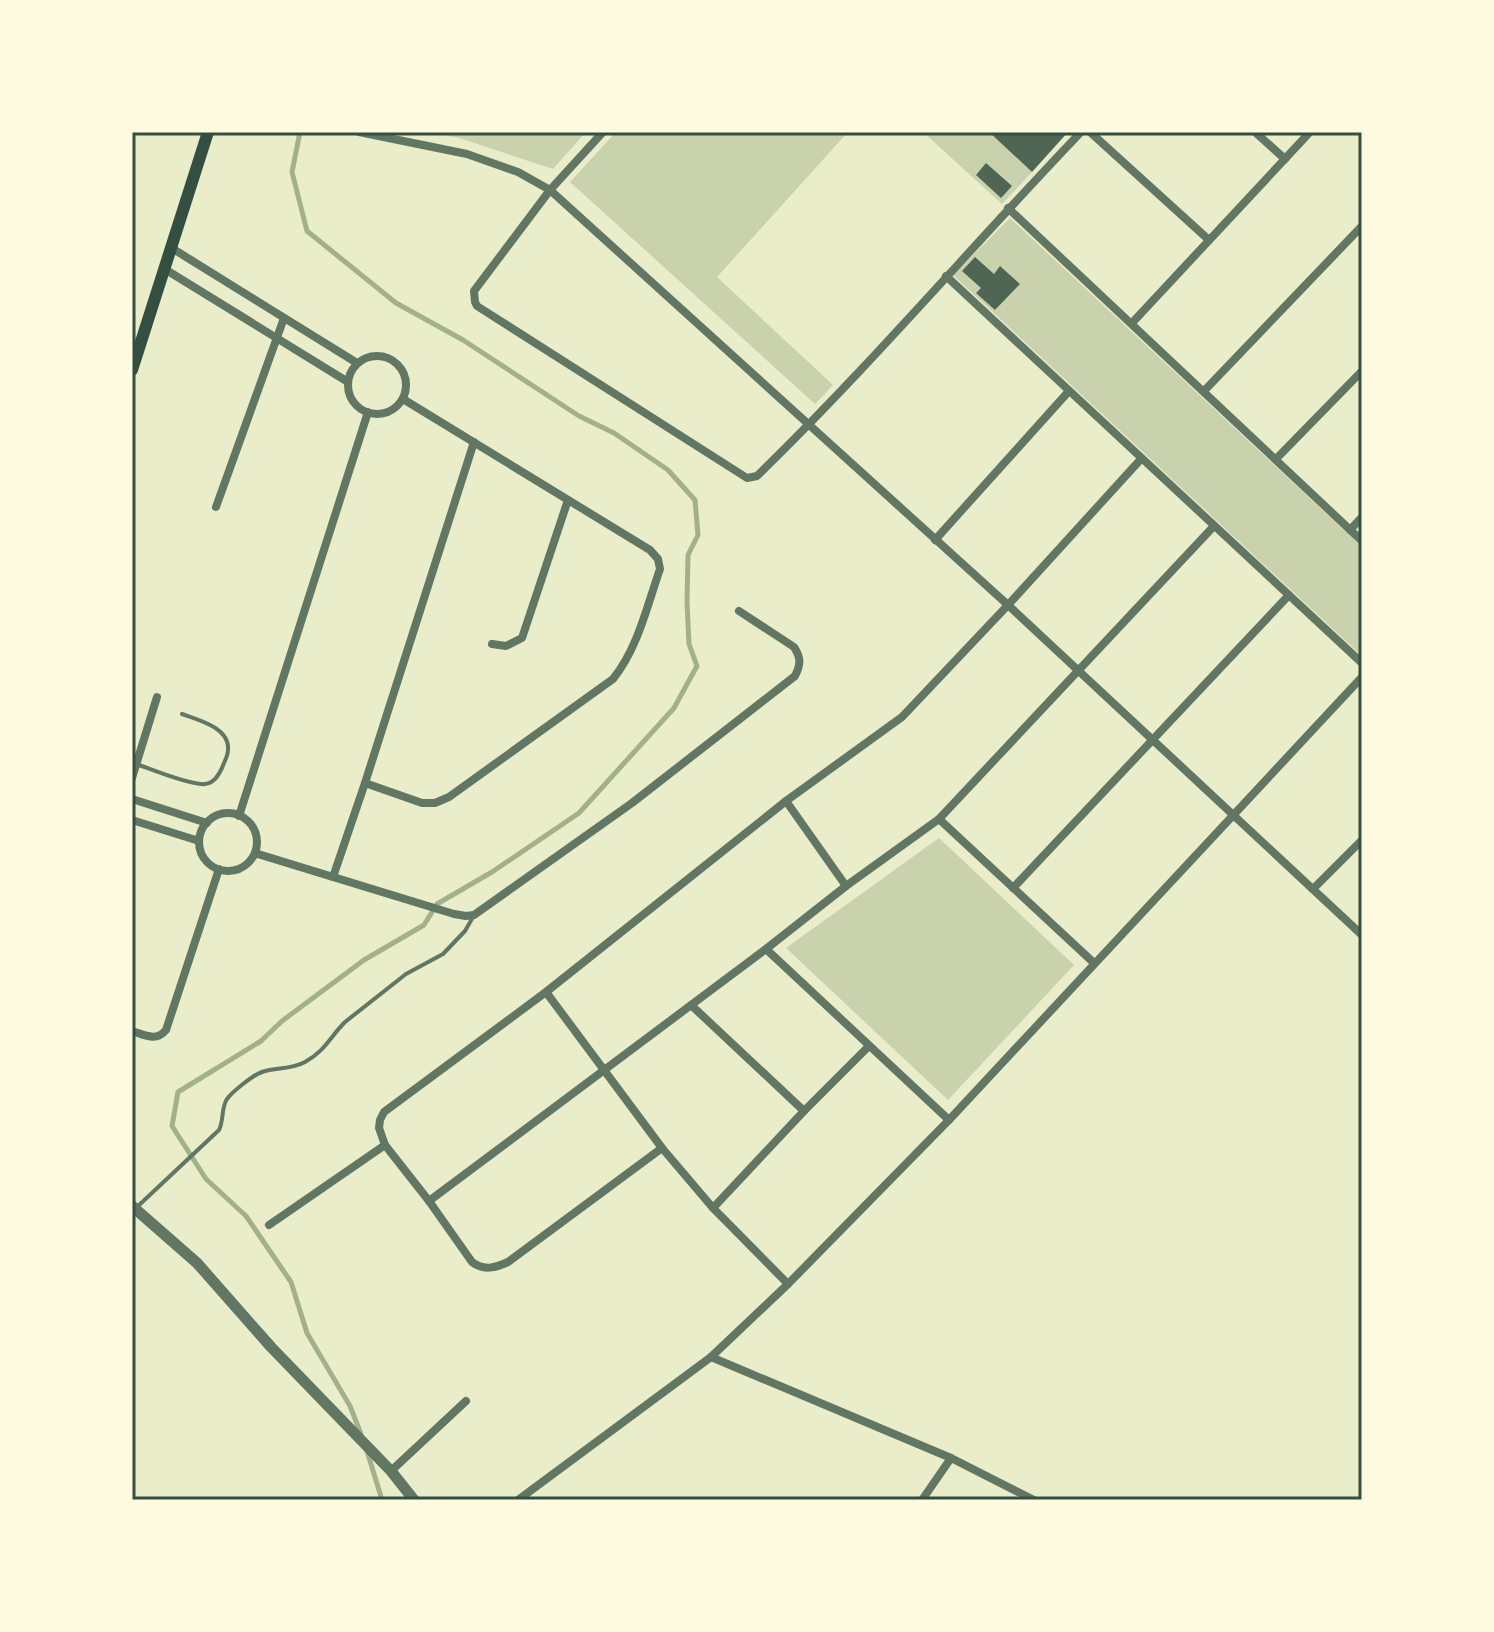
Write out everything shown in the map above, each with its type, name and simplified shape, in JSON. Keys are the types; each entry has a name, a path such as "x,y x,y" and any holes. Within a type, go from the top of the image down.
{"main road":[{"path":"132,370 208,132"}],"street":[{"path":"359,132 467,154 518,172 550,190 1153,738 1362,935"},
{"path":"603,132 550,190 474,291 473,297 477,306 747,478 757,476 810,424 1081,132"},
{"path":"1090,132 1209,240"},
{"path":"1255,132 1285,159"},
{"path":"1132,323 1310,132"},
{"path":"1008,208 1362,541"},
{"path":"1204,391 1362,226"},
{"path":"170,247 357,363"},
{"path":"163,268 348,382"},
{"path":"946,276 1362,663"},
{"path":"216,507 284,318"},
{"path":"386,356 402,369 407,389 394,409 381,414 368,412 351,397 348,382 357,363 365,357 386,356"},
{"path":"1276,459 1362,371"},
{"path":"935,540 1069,391"},
{"path":"365,783 422,803 435,803 449,797 613,679 631,652 660,569 658,559 650,550 403,399"},
{"path":"239,816 368,412"},
{"path":"333,877 474,442"},
{"path":"662,1148 508,1262 494,1267 478,1267 385,1145 379,1128 384,1112 546,992 786,801 902,717 1141,459"},
{"path":"492,644 506,646 522,638 568,500"},
{"path":"1350,530 1362,517"},
{"path":"429,1201 939,819 1214,526"},
{"path":"1013,888 1289,595"},
{"path":"255,853 454,914 474,915 632,803 795,676 801,665 794,647 739,611"},
{"path":"518,1500 711,1357 788,1284 949,1120 1362,677"},
{"path":"132,778 157,697"},
{"path":"132,799 207,823"},
{"path":"786,801 846,886"},
{"path":"222,814 239,816 253,827 257,844 255,853 241,868 230,871 219,869 203,856 200,835 207,823 222,814"},
{"path":"939,819 1094,963"},
{"path":"132,820 199,841"},
{"path":"1313,889 1362,840"},
{"path":"132,1031 153,1038 161,1036 166,1030 219,869"},
{"path":"766,949 949,1120"},
{"path":"546,992 662,1148 713,1208 788,1284"},
{"path":"691,1005 804,1111"},
{"path":"713,1208 869,1046"},
{"path":"269,1225 385,1145"},
{"path":"134,1207 197,1263 271,1347 388,1468 414,1500"},
{"path":"711,1357 951,1458 1034,1500"},
{"path":"388,1468 466,1401"},
{"path":"922,1500 951,1458"}],"lane":[{"path":"136,764 199,785 209,784 218,777 228,752 227,741 221,732 208,724 182,714"},
{"path":"134,1207 219,1130 228,1098 254,1076 292,1068 325,1048 345,1022 406,974 443,954 465,931 474,915"}],"green space":[{"path":"429,132 586,132 553,169 459,138"},
{"path":"616,132 848,132 717,277 833,385 815,404 570,182"},
{"path":"923,132 989,132 1032,172 1002,204"},
{"path":"1010,218 1362,547 1362,656 953,275"},
{"path":"939,838 1074,965 948,1100 786,948"}],"building":[{"path":"989,132 1068,132 1032,172"},
{"path":"986,163 1012,186 1001,198 976,175"},
{"path":"975,257 994,274 1000,266 1020,284 995,310 976,293 981,288 962,271"}],"waterway":[{"path":"300,132 292,172 307,231 396,303 463,340 668,470 695,500 698,535 688,555 687,602 689,644 697,666 674,708 579,813 492,872 437,904 424,925 364,960 282,1021 261,1041 178,1092 172,1126 206,1179 246,1216 291,1282 307,1333 350,1406 361,1434"},
{"path":"367,1451 382,1500"}]}
